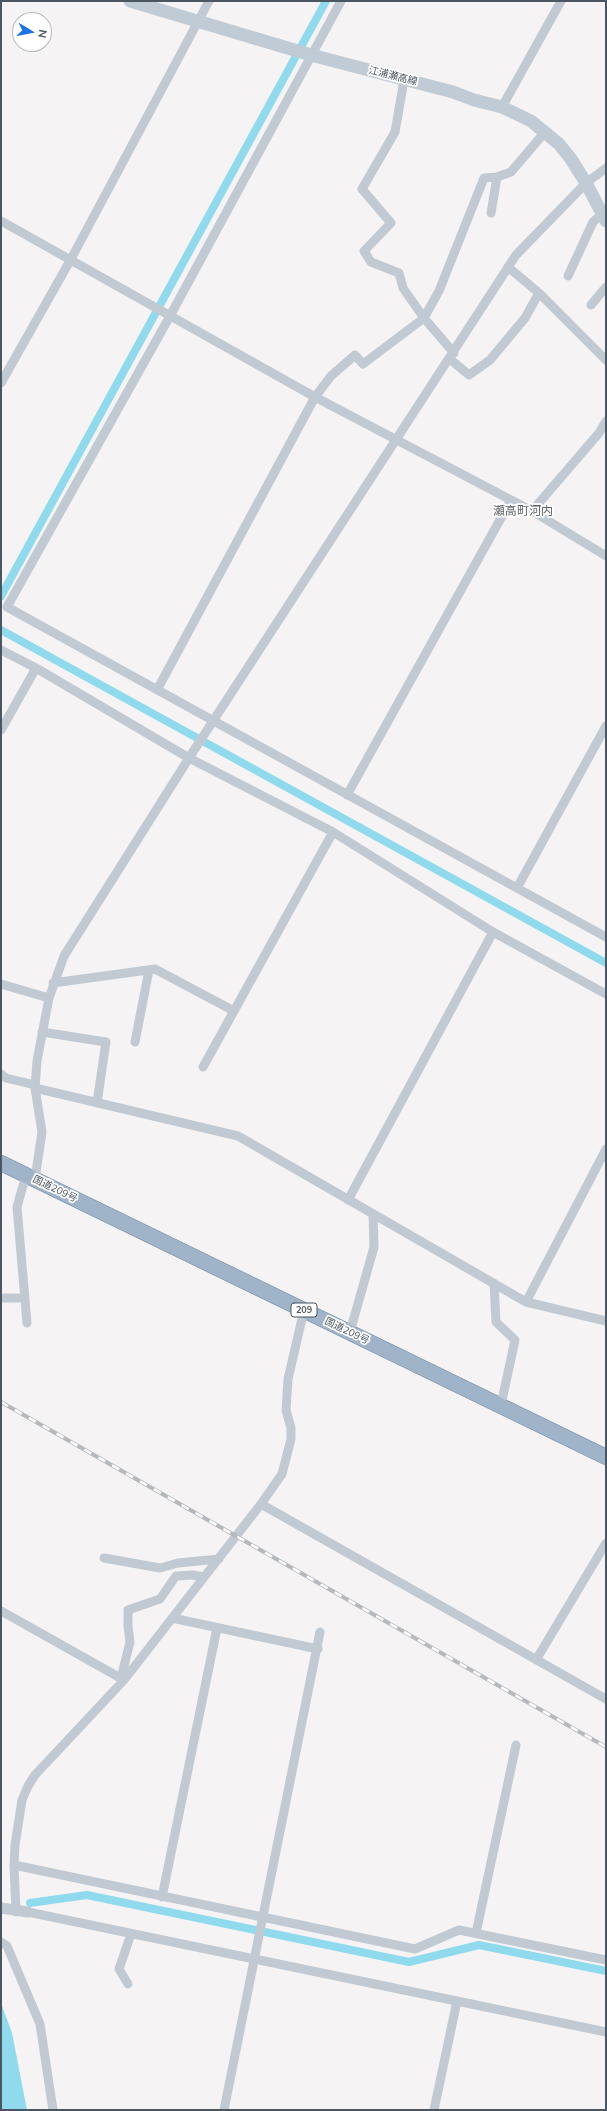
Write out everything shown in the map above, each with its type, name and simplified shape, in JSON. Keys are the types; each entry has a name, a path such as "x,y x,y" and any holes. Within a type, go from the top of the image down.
{"highway":[{"name":"国道209号","path":"1,1163 606,1457"}],"main road":[{"name":"江浦瀬高線","path":"130,1 311,55 452,92 474,100 502,107 531,121 545,132 571,159 604,217"}],"street":[{"path":"1,383 71,259 209,1"},
{"path":"341,1 170,316 7,607 157,690 212,723 347,794 606,937"},
{"path":"502,107 561,1"},
{"path":"404,80 395,132 362,189 384,212 391,223 364,251 371,262 399,274 403,288 452,356 469,375 490,360 525,318 539,293"},
{"path":"157,690 315,397 331,376 355,355 363,364 424,318 439,291 484,178 497,177 511,172 545,132"},
{"path":"27,1323 18,1207 30,1177 42,1132 35,1086 37,1061 49,998 53,983 64,956 189,758 452,356 516,255 586,183 606,168"},
{"path":"491,213 497,177"},
{"path":"568,276 593,222 604,217"},
{"path":"1,221 315,397 532,511 606,556"},
{"path":"508,267 539,293 606,360"},
{"path":"591,305 606,287"},
{"path":"532,511 599,434 606,421"},
{"path":"347,794 511,500"},
{"path":"1,650 36,668 189,758 333,832 493,932 606,994"},
{"path":"1,730 36,668"},
{"path":"517,888 606,726"},
{"path":"203,1067 333,832"},
{"path":"348,1200 493,932"},
{"path":"53,983 155,969 234,1011"},
{"path":"135,1042 149,970"},
{"path":"1,984 49,998"},
{"path":"42,1032 106,1042 97,1103"},
{"path":"1,1074 6,1078 97,1103 238,1136 526,1302 606,1321"},
{"path":"526,1302 606,1149"},
{"path":"350,1332 374,1247 373,1214"},
{"path":"494,1283 496,1322 515,1340 500,1405"},
{"path":"1,1298 25,1298"},
{"path":"22,1912 14,1865 18,1820 28,1786 35,1775 124,1680 261,1504 282,1474 291,1439 291,1428 286,1410 288,1379 304,1310"},
{"path":"261,1504 606,1699"},
{"path":"536,1660 606,1544"},
{"path":"104,1558 160,1568 178,1563 218,1559"},
{"path":"124,1680 124,1670 130,1642 128,1610 160,1599 176,1576 192,1575 204,1577"},
{"path":"1,1611 124,1680"},
{"path":"172,1618 318,1649"},
{"path":"162,1897 217,1628"},
{"path":"224,2110 318,1649 320,1632"},
{"path":"476,1933 516,1745"},
{"path":"14,1865 415,1949 459,1930 606,1960"},
{"path":"1,1908 255,1958 606,2032"},
{"path":"128,1984 119,1968 131,1934"},
{"path":"1,1942 7,1946 40,2024 53,2110"},
{"path":"434,2110 457,2001"}],"water":[{"path":"1,2003 12,2033 27,2110 1,2110"}],"waterway":[{"path":"1,596 326,1"},
{"path":"1,630 606,963"},
{"path":"30,1903 87,1895 409,1962 479,1945 606,1971"}],"railway":[{"path":"1,1402 606,1747"}],"district":[{"name":"瀬高町河内","path":"523,511"}]}
